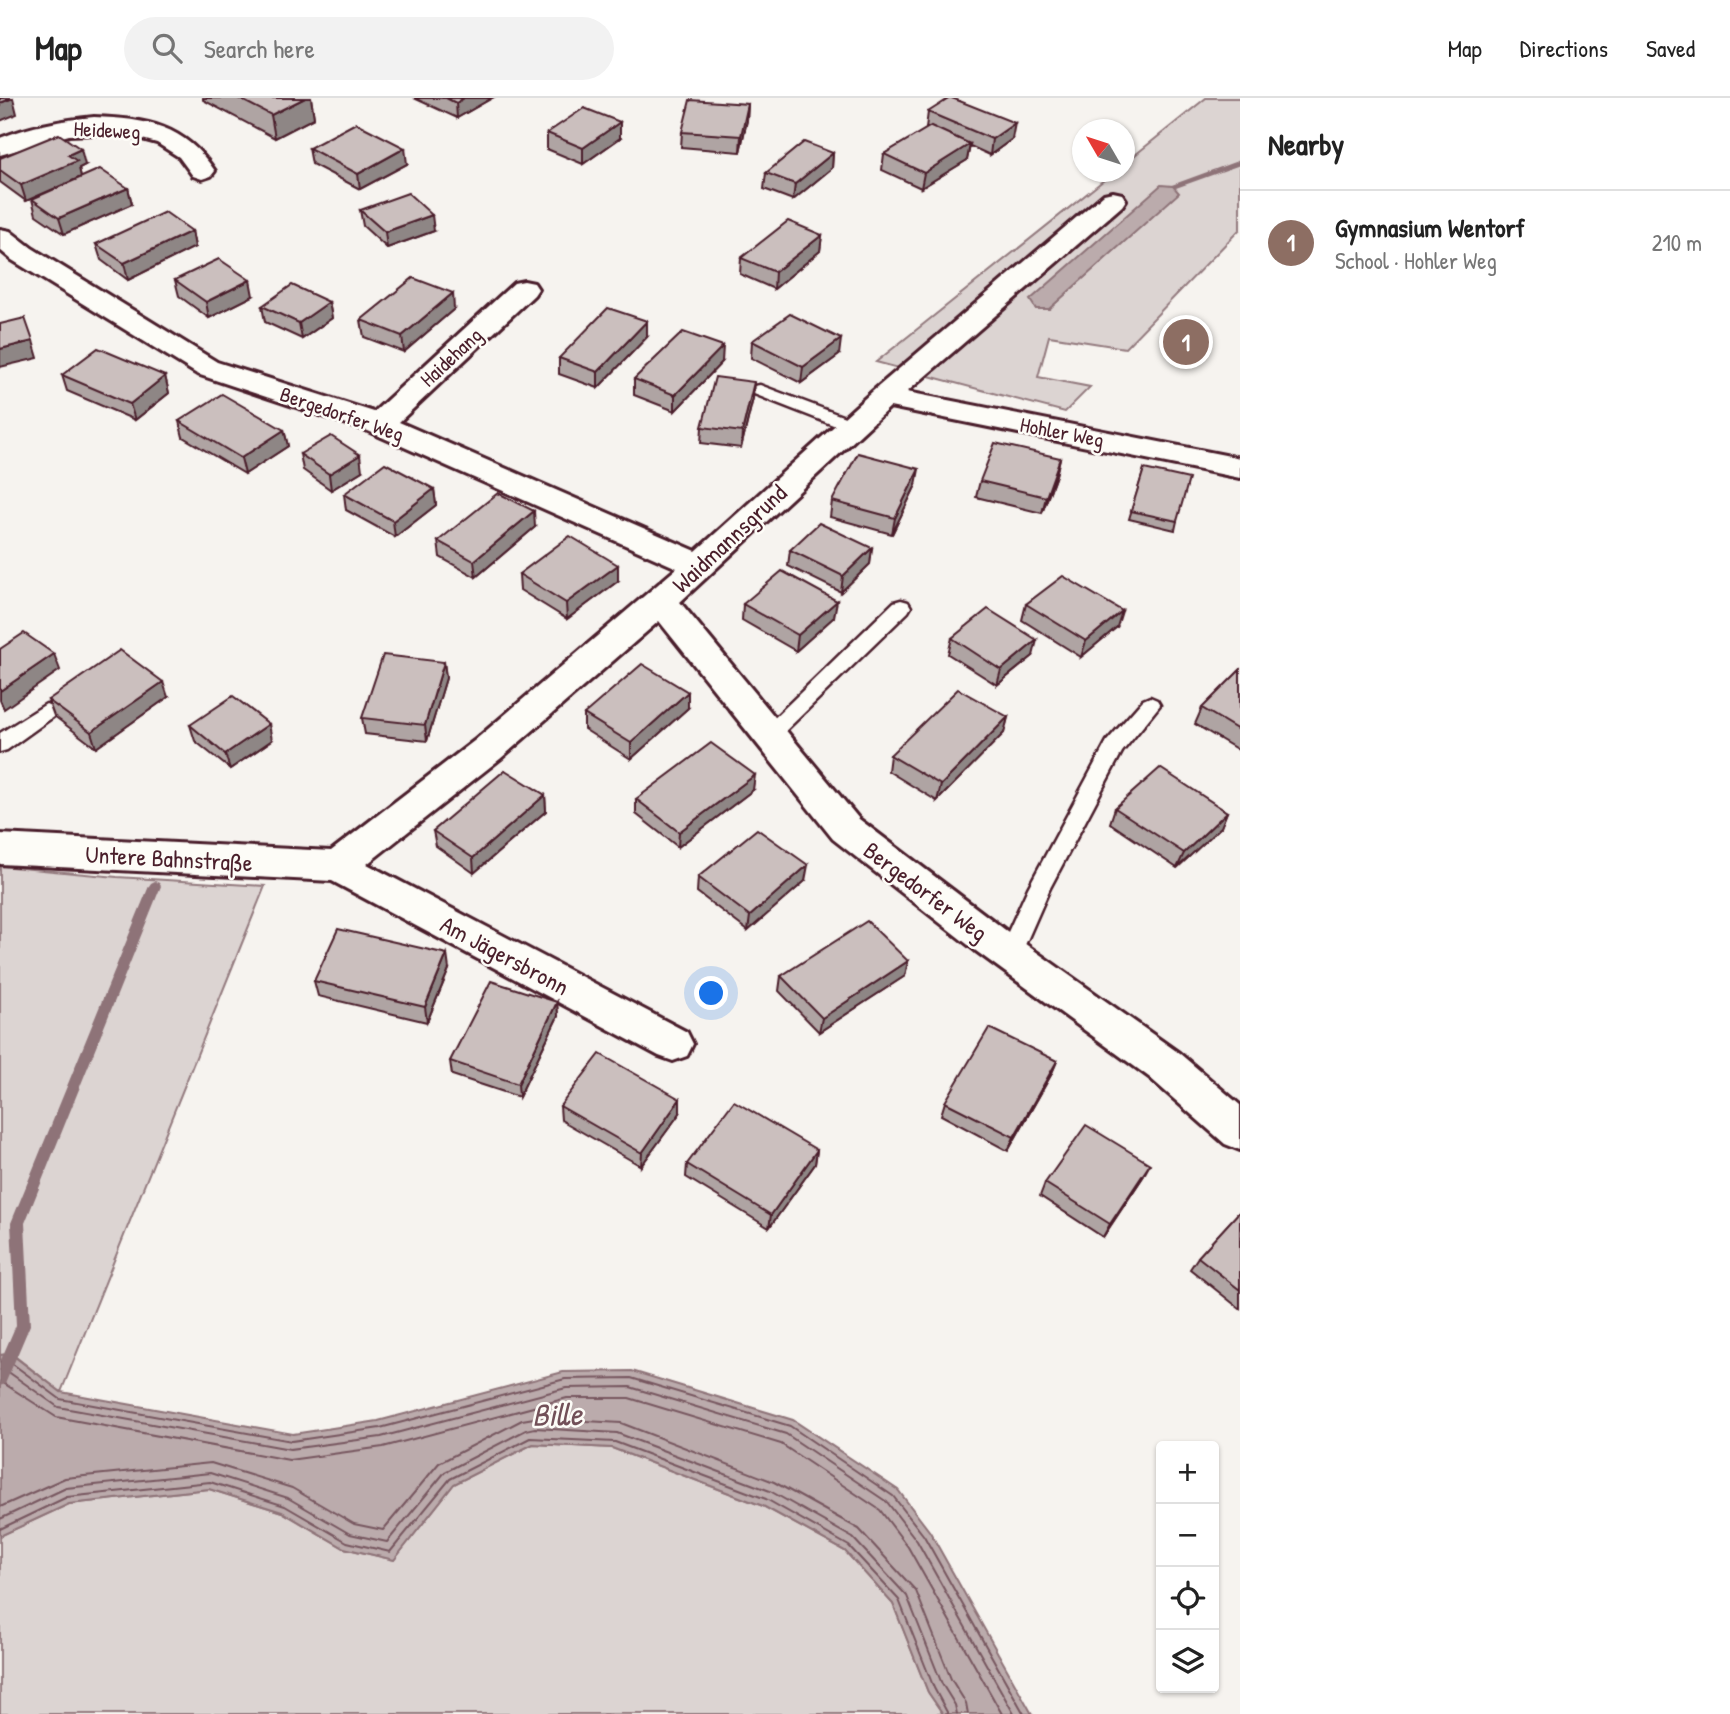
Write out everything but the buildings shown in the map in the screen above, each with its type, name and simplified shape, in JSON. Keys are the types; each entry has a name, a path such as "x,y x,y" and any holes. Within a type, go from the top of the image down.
{"street":[{"name":"Heideweg","path":"0,147 52,129 84,125 134,127 164,136 188,151 202,171"},
{"name":"Waidmannsgrund","path":"338,866 487,750 661,601 852,425 1113,200"},
{"name":"Bergedorfer Weg","path":"0,237 22,254 207,368 379,424 700,565"},
{"name":"Haidehang","path":"379,424 524,289"},
{"name":"Hohler Weg","path":"884,397 1240,468"},
{"name":"Bergedorfer Weg","path":"661,601 846,830 1010,954 1164,1065 1240,1131"},
{"name":"Untere Bahnstraße","path":"0,849 338,866"},
{"name":"Am Jägersbronn","path":"338,866 673,1044"}],"lane":[{"path":"760,390 852,425"},
{"path":"769,735 901,607"},
{"path":"1010,954 1039,888 1114,747 1150,705"},
{"path":"0,744 46,712"}],"shaded area":[{"path":"1206,98 1240,98 1240,229 1125,348 1049,336 1038,377 1090,387 1065,412 876,362 1101,182 1135,182 1135,155","holes":["1179,192 1049,309 1036,309 1031,300"]},
{"path":"0,866 117,877 265,886 61,1392 12,1354 0,1355"},
{"path":"533,1444 612,1448 763,1506 845,1551 893,1604 928,1692 943,1714 0,1714 0,1536 69,1504 209,1489 282,1512 344,1548 394,1560 454,1484"}],"water":[{"path":"1161,185 1173,186 1179,193 1049,309 1036,309 1030,300"},
{"name":"Bille","path":"11,1354 61,1392 293,1434 378,1421 563,1372 632,1371 793,1420 898,1490 930,1532 1032,1714 943,1714 928,1692 893,1604 845,1551 763,1506 612,1448 533,1444 454,1484 394,1560 344,1548 282,1512 209,1489 69,1504 0,1536 0,1355"}],"waterway":[{"path":"1173,186 1240,162"},
{"path":"0,1379 23,1325 18,1223 155,886"}],"place":[{"name":"Gymnasium Wentorf","path":"1186,342"}]}
